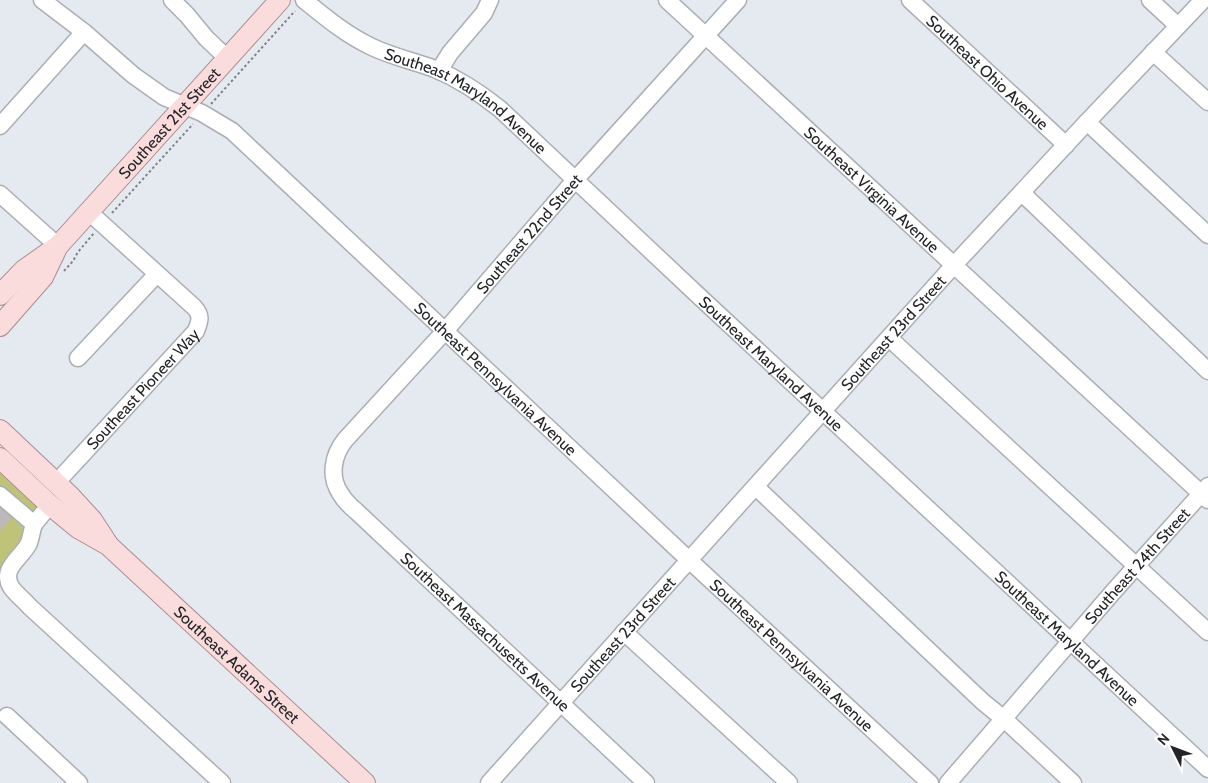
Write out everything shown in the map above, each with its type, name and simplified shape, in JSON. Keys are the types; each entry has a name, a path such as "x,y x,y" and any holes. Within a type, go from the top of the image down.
{"main road":[{"name":"Southeast 21st Street","path":"0,295 24,270 95,218 194,110 228,58 280,0"},
{"name":"Southeast 21st Street","path":"0,326 42,277 58,246"},
{"name":"Southeast Adams Street","path":"0,430 92,520 108,545"},
{"name":"Southeast Adams Street","path":"0,458 50,505 78,528 108,545 365,783"}],"street":[{"name":"Southeast Pennsylvania Avenue","path":"42,0 84,32 133,75 164,97 194,110 232,131 689,560 930,783"},
{"path":"172,0 206,38 228,58"},
{"name":"Southeast Maryland Avenue","path":"304,0 329,21 371,47 439,71 468,85 500,109 1208,769"},
{"path":"439,71 450,53 484,13 490,0"},
{"name":"Southeast Virginia Avenue","path":"667,0 954,266 1206,493"},
{"name":"Southeast 22nd Street","path":"334,474 334,462 341,445 445,330 575,180 738,0"},
{"name":"Southeast Ohio Avenue","path":"910,0 1066,145"},
{"path":"1150,0 1178,26"},
{"name":"Southeast 23rd Street","path":"496,781 560,703 954,266 1203,0"},
{"path":"0,126 84,32"},
{"path":"1153,52 1208,102"},
{"path":"1087,122 1208,235"},
{"path":"1022,193 1208,371"},
{"path":"0,194 58,246"},
{"name":"Southeast Pioneer Way","path":"56,483 196,331 200,321 199,312 95,218"},
{"path":"78,358 157,274"},
{"path":"889,338 1208,632"},
{"name":"Southeast Massachusetts Avenue","path":"334,474 339,493 356,512 646,783"},
{"path":"756,487 983,702 1073,783"},
{"name":"Southeast 24th Street","path":"948,783 1137,565 1206,493"},
{"path":"0,495 34,524"},
{"path":"50,505 34,524 28,545 9,568 7,574 11,587 30,607 222,783"},
{"path":"624,632 789,783"},
{"path":"7,716 75,782"}],"path":[{"path":"60,275 72,262 95,218 194,110 304,0"}],"green space":[{"path":"0,469 47,512 48,520 41,530 13,558 0,583"}],"building":[{"path":"0,508 11,518 0,531"}]}
